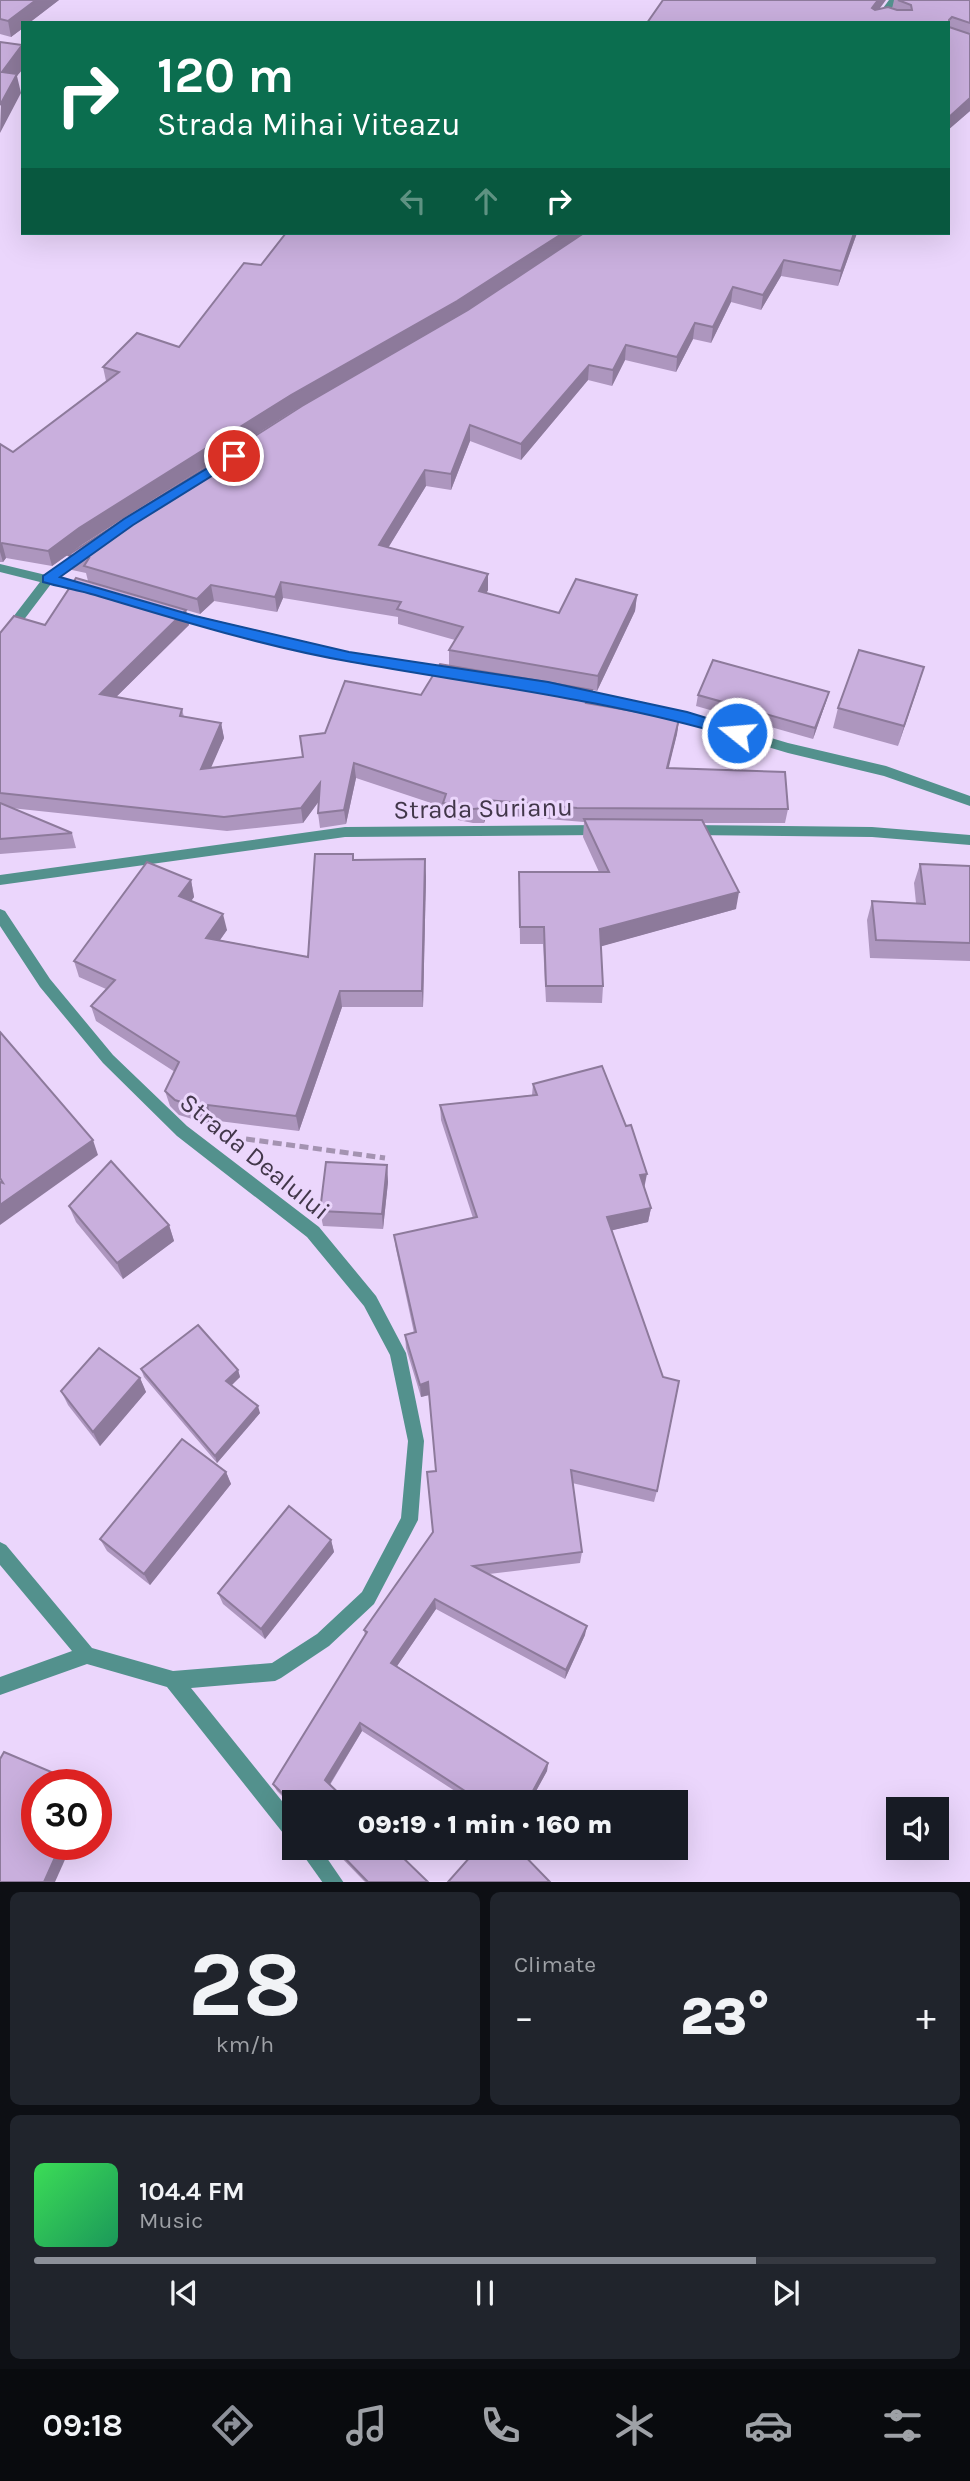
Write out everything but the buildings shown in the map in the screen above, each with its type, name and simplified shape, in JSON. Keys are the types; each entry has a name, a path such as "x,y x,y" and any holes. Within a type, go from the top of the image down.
{"street":[{"path":"880,19 894,0"},
{"path":"880,19 893,19"},
{"path":"0,643 48,579 98,542"},
{"path":"0,568 105,593"},
{"path":"156,609 349,657 468,675"},
{"path":"561,690 687,718 788,748 886,771 970,801"},
{"name":"Strada Surianu","path":"0,880 345,832 622,829"},
{"path":"676,830 872,832 970,840"},
{"name":"Strada Dealului","path":"0,915 45,983 108,1059 182,1131 313,1232 370,1301 398,1353 416,1441 409,1520 368,1598 323,1640 275,1672 173,1680 87,1655"},
{"path":"0,1551 87,1655 0,1686"},
{"path":"173,1680 282,1816"},
{"path":"318,1860 335,1882"}],"path":[{"path":"236,1138 385,1158"}],"route":[{"path":"234,456 128,522 48,579 92,589 195,620 349,657 548,688 687,718 737,733"}]}
